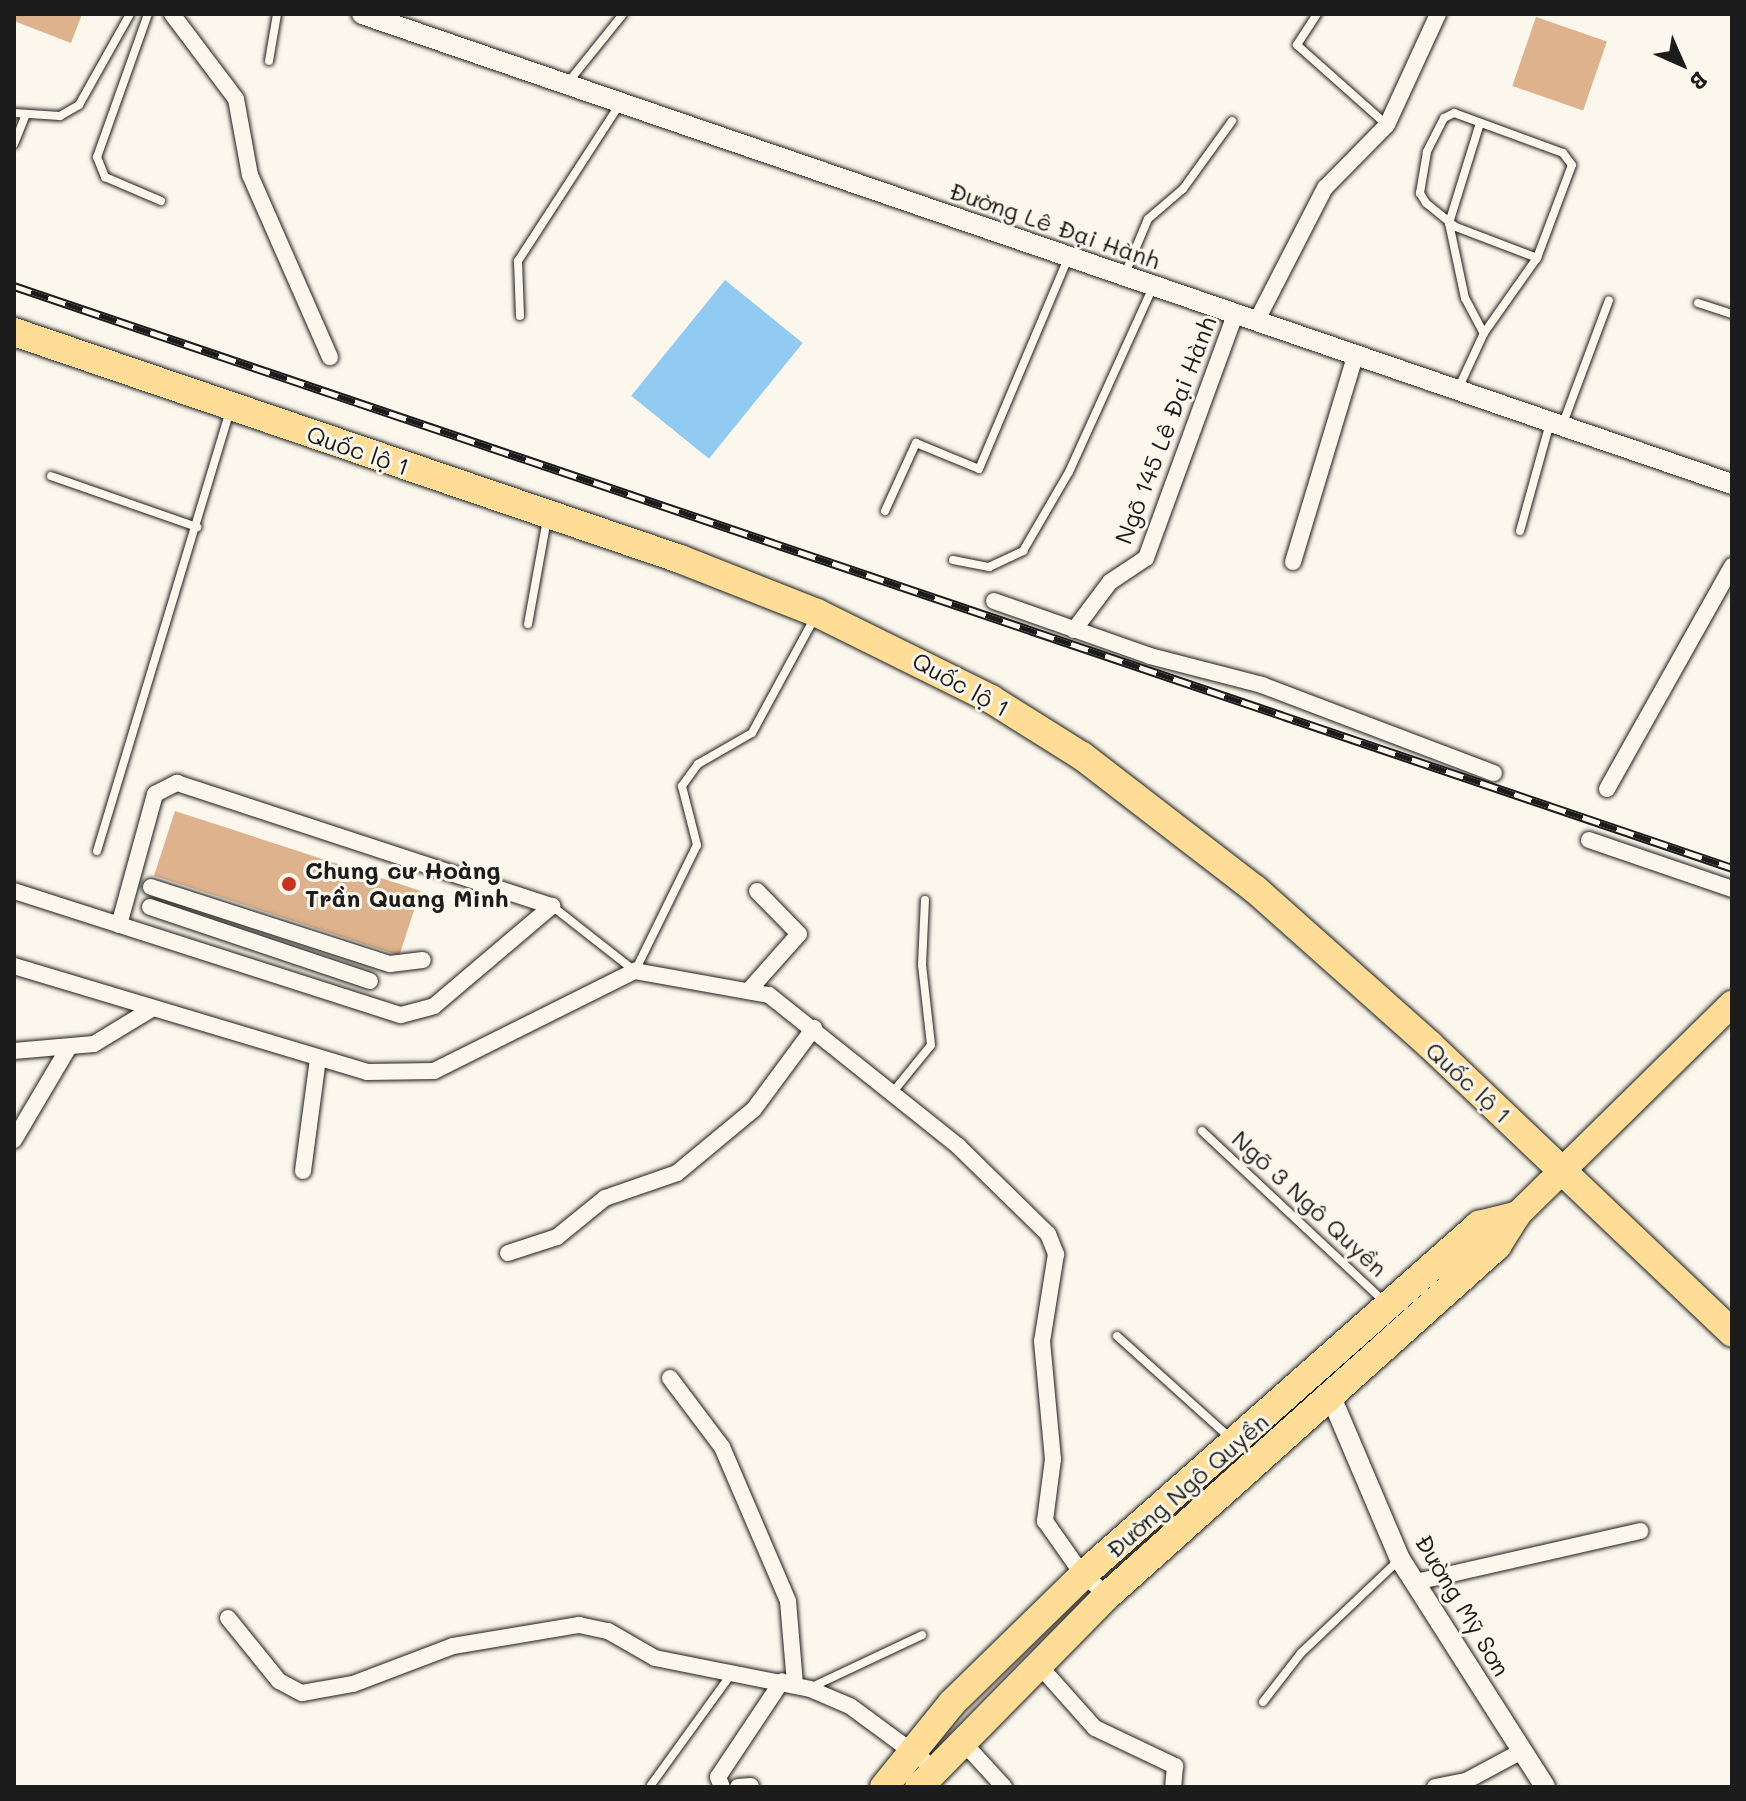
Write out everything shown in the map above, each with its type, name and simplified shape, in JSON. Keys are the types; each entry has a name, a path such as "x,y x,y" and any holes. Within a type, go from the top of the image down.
{"highway":[{"name":"Quốc lộ 1","path":"14,332 548,514 817,613 991,699 1177,825 1562,1171 1732,1333"},
{"name":"Đường Ngô Quyền","path":"884,1787 910,1753 1083,1575 1313,1376 1479,1225 1516,1216"},
{"name":"Đường Ngô Quyền","path":"926,1778 1108,1595 1332,1399 1497,1246 1516,1216"},
{"path":"1313,1376 1332,1399"}],"main road":[{"name":"Đường Ngô Quyền","path":"1516,1216 1732,1004"}],"street":[{"path":"172,14 236,99 250,175 330,357"},
{"name":"Đường Lê Đại Hành","path":"362,14 1732,484"},
{"path":"1256,322 1325,188 1387,125 1438,14"},
{"name":"Ngõ 145 Lê Đại Hành","path":"1074,630 1110,582 1146,558 1235,315"},
{"path":"1293,562 1355,356"},
{"path":"1607,789 1732,566"},
{"path":"994,601 1074,630 1262,685 1494,773"},
{"path":"119,925 155,794 177,783 552,906"},
{"path":"1589,840 1732,889"},
{"path":"151,887 379,960 423,960"},
{"path":"14,891 361,1003 419,1014 552,906"},
{"path":"751,988 799,934 757,891"},
{"path":"150,907 370,981"},
{"path":"204,952 219,908"},
{"path":"257,969 272,924"},
{"path":"318,963 325,942"},
{"path":"361,1003 379,960"},
{"path":"14,966 367,1072 434,1071 635,971 707,988 751,988 814,1028 893,1092 1031,1210 1052,1244 1042,1341 1053,1459 1045,1521 1083,1575 1108,1595"},
{"path":"14,1051 69,1047 134,1026 153,1008"},
{"path":"508,1253 557,1237 605,1198 677,1173 754,1109 814,1028"},
{"path":"14,1140 69,1047"},
{"path":"303,1171 318,1058"},
{"path":"670,1378 722,1447 788,1601 795,1685 718,1777 722,1787"},
{"name":"Đường Mỹ Sơn","path":"1332,1399 1400,1559 1545,1787"},
{"path":"1416,1582 1640,1531"},
{"path":"228,1618 279,1681 302,1693 353,1684 453,1646 579,1625 608,1631 655,1658 795,1685 850,1706 910,1753 926,1778"},
{"path":"1037,1663 1095,1728 1175,1766 1173,1787"},
{"path":"961,1740 1004,1787"},
{"path":"1435,1787 1466,1781 1522,1751"},
{"path":"738,1787 751,1786"}],"lane":[{"path":"14,113 25,117 60,116 79,105 130,14"},
{"path":"148,14 97,157 105,177 161,201"},
{"path":"269,61 277,14"},
{"path":"566,85 623,14"},
{"path":"1317,14 1297,45 1387,125"},
{"path":"520,316 518,261 621,104"},
{"path":"1457,391 1484,333 1537,258 1570,157 1454,113 1444,118 1427,152 1420,193 1449,223 1537,258"},
{"path":"14,144 25,117"},
{"path":"1124,277 1148,219 1183,189 1232,121"},
{"path":"1480,123 1449,223 1465,298 1484,333"},
{"path":"885,511 916,443 979,469 1068,257"},
{"path":"953,560 989,567 1023,551 1069,472 1153,286"},
{"path":"1520,531 1556,424 1609,300"},
{"path":"1698,303 1732,314"},
{"path":"97,851 231,408"},
{"path":"51,476 197,527"},
{"path":"528,624 548,514"},
{"path":"552,906 635,971 697,845 682,786 698,764 752,733 817,613"},
{"path":"893,1092 931,1045 922,965 925,900"},
{"name":"Ngõ 3 Ngô Quyền","path":"1202,1131 1389,1306"},
{"path":"1117,1336 1235,1443"},
{"path":"1263,1702 1301,1653 1400,1559"},
{"path":"795,1685 922,1635"},
{"path":"651,1785 733,1672"}],"water":[{"path":"725,280 803,343 709,459 631,396"}],"building":[{"path":"14,14 82,14 71,43 14,21"},
{"path":"1536,17 1607,41 1583,110 1512,86"},
{"name":"Chung cư Hoàng Trần Quang Minh","path":"175,811 420,891 399,955 154,876"}],"railway":[{"path":"14,286 1732,868"}],"place":[{"name":"Chung cư Hoàng Trần Quang Minh","path":"289,884"}]}
